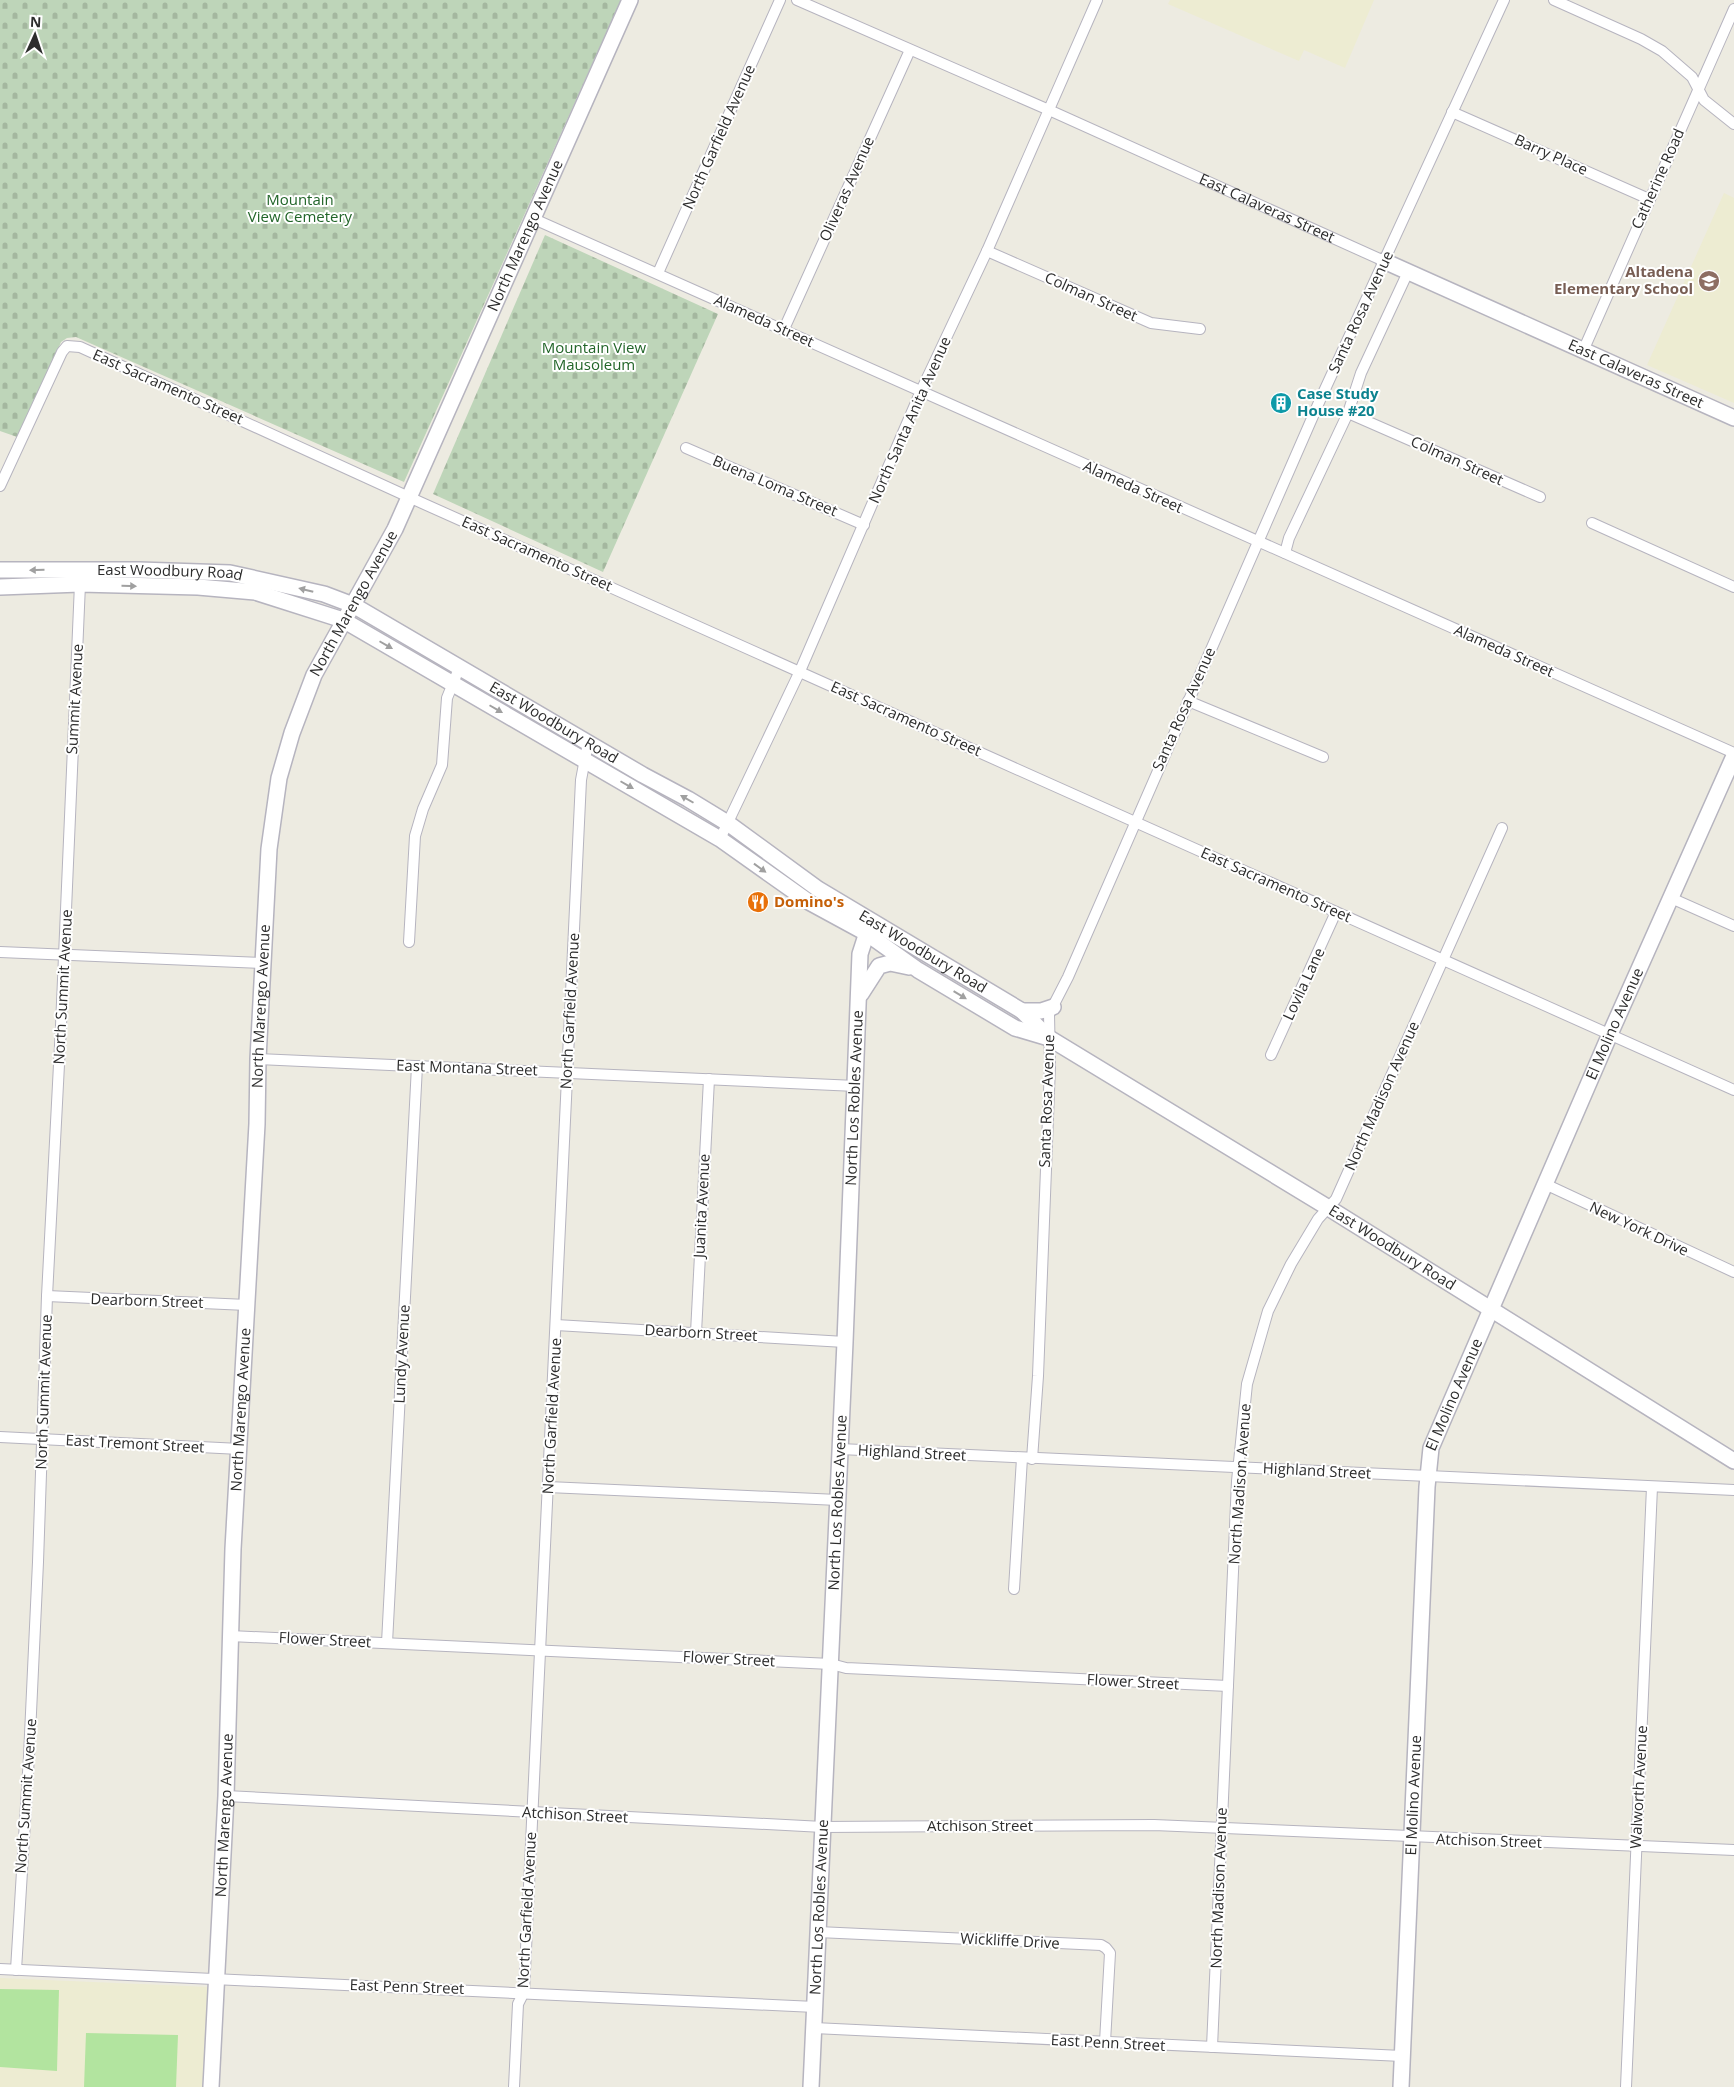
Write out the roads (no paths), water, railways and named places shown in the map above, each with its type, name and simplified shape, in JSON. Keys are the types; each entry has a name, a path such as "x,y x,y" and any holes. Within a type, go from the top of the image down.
{"street":[{"name":"North Marengo Avenue","path":"210,2087 226,1796 233,1549 257,1124 258,1059 268,849 279,778 292,733 314,675 395,529 630,0"},
{"name":"North Garfield Avenue","path":"658,273 780,0"},
{"name":"East Calaveras Street","path":"797,0 1049,110 1734,418"},
{"name":"North Santa Anita Avenue","path":"720,840 800,672 921,391 987,251 1097,0"},
{"name":"Santa Rosa Avenue","path":"1014,1589 1027,1458 1038,1376 1050,1060 1049,1014 1068,977 1188,701 1260,542 1320,400 1504,0"},
{"path":"1554,0 1641,39 1662,51 1692,77 1704,100 1734,124"},
{"name":"Catherine Road","path":"1583,350 1734,9"},
{"name":"Oliveras Avenue","path":"784,329 910,50"},
{"name":"Barry Place","path":"1452,112 1649,199"},
{"name":"Alameda Street","path":"534,219 784,329 1734,755"},
{"name":"Colman Street","path":"987,251 1151,323 1200,329"},
{"name":"Santa Rosa Avenue","path":"1285,553 1289,538 1348,413 1361,373 1408,272"},
{"name":"East Sacramento Street","path":"0,486 62,352 67,346 80,347 409,497 1734,1090"},
{"name":"Colman Street","path":"1348,413 1540,498"},
{"name":"Buena Loma Street","path":"686,448 864,525"},
{"path":"1592,523 1734,588"},
{"name":"East Woodbury Road","path":"0,570 139,570 230,573 324,594 352,605 460,666 588,743 729,824 869,927 918,970 1015,1028 1049,1038"},
{"name":"East Woodbury Road","path":"0,587 80,584 198,587 255,592 344,620 720,840 809,902 869,927 1022,1011 1049,1038 1327,1207 1734,1461"},
{"name":"Summit Avenue","path":"69,813 80,584"},
{"path":"409,942 415,836 423,809 442,765 447,698 460,666"},
{"path":"1188,701 1323,757"},
{"name":"North Garfield Avenue","path":"514,2087 518,2004 524,1992 580,780 588,743"},
{"name":"El Molino Avenue","path":"1401,2087 1427,1477 1431,1448 1610,1034 1734,755"},
{"name":"North Summit Avenue","path":"16,1970 30,1736 47,1296 69,813"},
{"name":"North Madison Avenue","path":"1212,2047 1238,1467 1247,1384 1268,1311 1290,1264 1327,1207 1336,1199 1502,828"},
{"path":"780,883 788,869"},
{"path":"1671,898 1734,926"},
{"name":"Lovila Lane","path":"1271,1055 1336,912"},
{"name":"North Los Robles Avenue","path":"811,2087 845,1342 860,995 860,954 869,927"},
{"path":"0,952 262,963"},
{"path":"860,995 879,966 890,963 918,970"},
{"path":"1022,1011 1041,1011 1053,1007"},
{"name":"East Montana Street","path":"258,1059 856,1086"},
{"name":"Lundy Avenue","path":"387,1643 417,1066"},
{"name":"Juanita Avenue","path":"696,1333 709,1079"},
{"name":"New York Drive","path":"1545,1184 1734,1272"},
{"name":"Dearborn Street","path":"47,1296 247,1305"},
{"name":"Dearborn Street","path":"556,1325 845,1342"},
{"name":"East Tremont Street","path":"0,1437 240,1449"},
{"name":"Highland Street","path":"840,1449 1734,1490"},
{"path":"548,1487 838,1500"},
{"name":"Walworth Avenue","path":"1626,2087 1652,1487"},
{"name":"Flower Street","path":"230,1636 831,1664 846,1668 1228,1686"},
{"name":"Atchison Street","path":"226,1796 823,1827 1154,1825 1412,1838 1734,1850"},
{"name":"Wickliffe Drive","path":"818,1932 1101,1946 1106,1948 1110,1954 1105,2042"},
{"name":"East Penn Street","path":"0,1969 814,2007"},
{"name":"East Penn Street","path":"814,2028 1402,2056"}],"place":[{"name":"Altadena Elementary School","path":"1709,281"},
{"name":"Case Study House #20","path":"1281,403"},
{"name":"Domino's","path":"758,902"}],"park label":[{"name":"Mountain View Cemetery","path":"300,208"},
{"name":"Mountain View Mausoleum","path":"594,356"}]}
